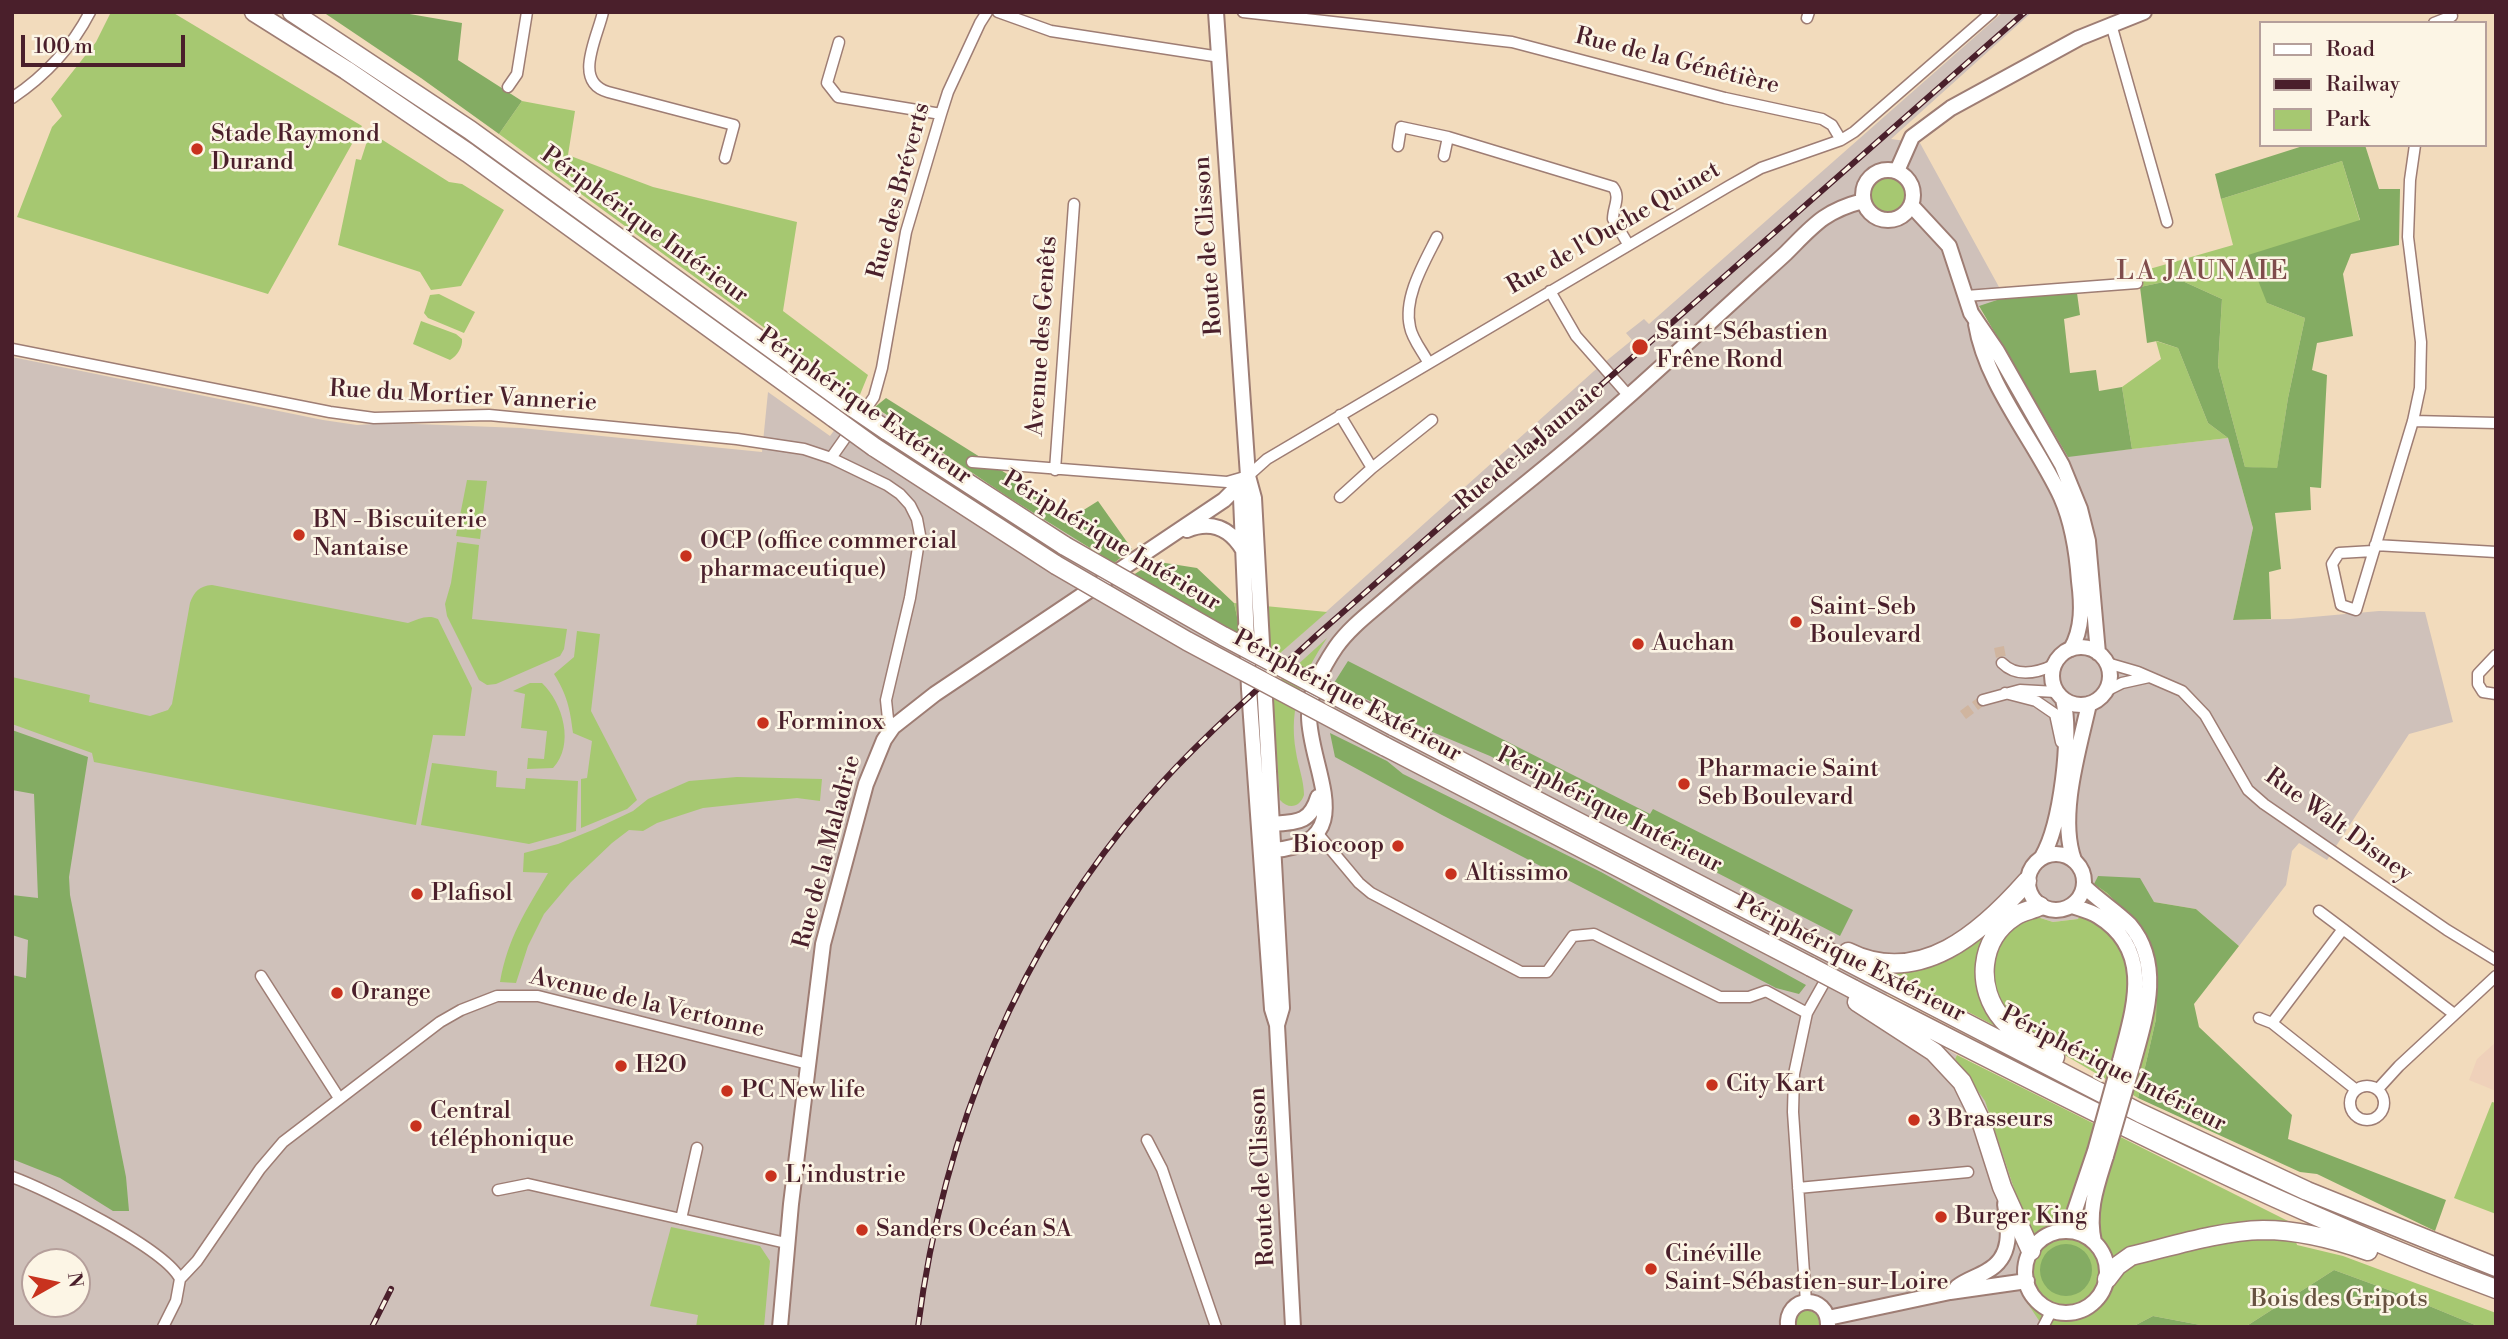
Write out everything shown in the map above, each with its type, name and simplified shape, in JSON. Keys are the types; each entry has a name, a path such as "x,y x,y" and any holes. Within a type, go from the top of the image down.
{"highway":[{"name":"Périphérique Extérieur","path":"254,12 346,70 468,153 874,447 1056,565 1187,641 1853,989 2196,1162 2306,1213 2496,1289"},
{"name":"Périphérique Intérieur","path":"292,12 470,130 845,402 1065,547 1199,623 1393,726 1775,924 1856,961 2073,1079 2307,1191 2496,1267"},
{"path":"1856,961 1892,963 1916,961 1941,954 1998,911 2027,881"},
{"path":"2040,906 2017,915 1995,936 1984,965 1986,987 2003,1020 2034,1045 2064,1063 2073,1079"},
{"path":"1853,989 1857,1001 1934,1052 1962,1082 2031,1251"},
{"path":"2107,1279 2117,1266 2131,1256 2229,1233 2262,1230 2319,1236 2418,1269 2436,1266"}],"main road":[{"name":"Route de Clisson","path":"1216,12 1248,476 1254,498 1270,830 1268,852"},
{"path":"1897,171 1908,143 1933,120 1986,86 2079,38 2144,12"},
{"path":"1885,170 1897,171 1906,178 1912,188 1911,205 1901,217 1886,220 1871,215 1863,201 1863,189 1869,178 1885,170"},
{"name":"Rue de la Jaunaie","path":"1318,834 1326,814 1310,730 1310,701 1335,648 1349,631 1444,547 1538,474 1785,254 1814,223 1863,201"},
{"path":"1911,205 1949,246 1983,351 2062,500 2072,534 2081,605 2079,628 2071,649"},
{"path":"1975,320 1997,351 2062,465 2080,509 2088,541 2103,658 2110,677 2102,697 2089,705 2071,704 2060,696"},
{"name":"Route de Clisson","path":"1248,476 1241,498 1251,722 1268,852 1282,1009 1278,1025 1293,1327"},
{"name":"Rue de la Maladrie","path":"780,1327 786,1243 823,944 866,784 884,740 893,727 935,694 1224,500 1248,476"},
{"name":"Rue de la Maladrie","path":"1170,537 1197,526 1217,526 1232,535 1244,552"},
{"path":"2089,705 2068,818 2074,860 2082,872 2084,886 2080,897 2072,906 2056,911 2040,906 2030,895 2027,881 2033,865 2046,850 2064,765 2068,723 2052,679 2054,665 2061,655 2071,649 2085,648 2103,658"},
{"name":"Route de Clisson","path":"1251,722 1258,730 1270,830"},
{"name":"Rue de la Jaunaie","path":"1318,834 1314,819 1321,810 1318,797 1320,778"},
{"path":"1270,830 1302,820 1312,812 1318,797"},
{"path":"1268,852 1303,844 1318,834"},
{"path":"2042,857 2058,854 2074,860"},
{"path":"2062,1231 2074,1213 2100,1153 2149,996 2148,963 2130,926 2084,886"},
{"path":"2072,906 2096,915 2112,927 2125,942 2132,958 2136,992 2126,1064"},
{"path":"2094,1242 2079,1233 2062,1231 2044,1238 2031,1251 2027,1260 2027,1281 2033,1296 2052,1310 2067,1313 2090,1306 2101,1294 2107,1279 2106,1263 2094,1242 2091,1230 2100,1153"},
{"path":"1950,1292 1991,1269 2007,1248 2009,1235 2003,1187"},
{"path":"1787,1327 1791,1311 1798,1304 1806,1302 1819,1305 1828,1322 1950,1292 2027,1281"}],"street":[{"path":"12,98 34,83 61,54 78,34 90,12"},
{"path":"508,87 517,74 527,12"},
{"path":"603,12 589,59 590,76 596,88 734,125 725,158"},
{"name":"Rue des Bréverts","path":"831,458 874,397 882,368 906,232 948,92 987,12"},
{"path":"998,12 1051,31 1220,57"},
{"name":"Rue de la Génêtière","path":"1243,12 1512,42 1822,119 1832,125 1841,140"},
{"name":"Rue de l'Ouche Quinet","path":"1248,476 1267,459 1428,362 1761,168 1841,140 1871,119 1992,12"},
{"path":"2111,24 2167,222"},
{"path":"839,42 827,83 838,97 941,114"},
{"path":"1398,146 1401,127 1448,137 1613,187 1617,192 1613,219 1628,244"},
{"path":"1444,156 1448,137"},
{"path":"2415,147 2410,180 2408,237 2421,354 2420,388 2413,421 2374,548 2356,610 2341,605 2333,564 2339,553 2374,548 2496,552"},
{"name":"Avenue des Genêts","path":"1055,470 1074,205"},
{"path":"1428,362 1410,329 1409,307 1422,268 1437,237"},
{"path":"1966,296 2137,283"},
{"path":"1550,291 1576,335 1628,395"},
{"name":"Rue du Mortier Vannerie","path":"12,349 330,412 374,418 489,415 737,439 804,449 831,458 893,489 910,505 917,519 920,535 910,598 886,700 888,719 893,727"},
{"path":"1340,415 1372,468"},
{"path":"1340,497 1432,420"},
{"path":"2413,421 2496,422"},
{"path":"2024,430 2062,465"},
{"path":"972,462 1227,482 1248,476"},
{"path":"2496,655 2478,674 2478,684 2483,692 2496,694"},
{"name":"Rue Walt Disney","path":"2103,658 2182,691 2205,715 2248,790 2264,804 2447,930 2496,960"},
{"path":"2003,663 2014,672 2022,673 2035,673 2054,665"},
{"path":"2106,691 2122,683 2150,677"},
{"path":"1983,701 2020,690 2060,696"},
{"path":"2005,693 2036,701 2055,715 2064,765"},
{"path":"1318,834 1359,883 1371,893 1521,972 1547,972 1573,936 1594,934 1720,997 1749,997 1766,991 1807,1013"},
{"path":"2319,911 2454,1014"},
{"path":"2272,1023 2343,929"},
{"path":"1806,1302 1793,1112 1794,1074 1807,1013 1832,969"},
{"path":"261,976 339,1098"},
{"path":"2378,1089 2496,976"},
{"name":"Avenue de la Vertonne","path":"163,1327 176,1301 180,1279 197,1261 283,1142 440,1022 480,1002 508,995 547,998 808,1064"},
{"path":"2259,1018 2272,1023 2356,1089"},
{"path":"2363,1085 2378,1089 2385,1103 2383,1110 2374,1119 2363,1120 2355,1116 2350,1107 2350,1096 2363,1085"},
{"path":"1147,1140 1162,1169 1216,1327"},
{"path":"681,1219 697,1148"},
{"path":"1798,1188 1968,1172"},
{"path":"12,1177 56,1195 121,1233 165,1260 180,1279"},
{"path":"498,1190 528,1184 786,1243"},
{"path":"2043,1327 2052,1310"}],"shaded area":[{"path":"2003,12 2032,12 1891,139 1920,143 1999,287 2000,299 1979,307 2068,456 2228,438 2253,528 2233,620 2290,619 2379,611 2425,612 2453,722 2409,734 2327,860 2299,843 2292,851 2286,885 2239,946 2196,909 2154,902 2098,876 2078,919 2053,922 2034,916 2019,883 1947,946 1897,961 1881,1012 1957,1055 1955,1059 1985,1100 2023,1216 2048,1327 12,1327 12,357 357,425 389,423 521,428 762,452 768,392 830,436 859,397 1008,497 1133,575 1278,655 1594,371 1632,340 1626,333 1644,319 1649,324","holes":["1278,655 1296,665 1243,715 1240,687"]},
{"path":"2496,1042 2496,1091 2469,1080 2477,1059"}],"green space":[{"name":"Stade Raymond Durand","path":"111,12 172,12 362,126 268,294 17,217 52,127 62,116 51,99 96,42"},
{"path":"323,12 398,12 462,23 458,60 522,101 499,134"},
{"path":"522,101 575,111 568,155 653,187 797,222 783,311 868,375 859,397 499,134"},
{"path":"370,132 449,182 462,184 504,210 461,286 431,290 420,272 338,245 356,159 361,160"},
{"path":"2300,147 2366,147 2379,189 2400,189 2399,245 2351,254 2343,274 2353,336 2317,343 2312,370 2327,375 2321,488 2310,487 2311,510 2275,513 2281,569 2269,572 2271,619 2233,620 2253,528 2228,438 2208,423 2178,348 2157,341 2147,343 2140,287 2178,279 2222,299 2218,366 2245,467 2277,468 2305,318 2267,303 2248,255 2360,220 2342,161 2221,199 2215,174"},
{"path":"2342,161 2360,221 2267,303 2305,318 2288,398 2277,469 2245,467 2218,366 2222,299 2178,279 2140,287 2139,272 2233,245 2221,199"},
{"path":"1888,178 1900,184 1906,196 1900,208 1888,214 1876,208 1870,196 1876,184"},
{"path":"2077,293 2080,315 2064,319 2070,373 2096,370 2099,391 2122,387 2132,449 2068,457 1979,306 2000,299"},
{"path":"439,294 475,312 464,333 428,318 424,313 430,295"},
{"path":"421,321 456,334 462,339 455,356 450,360 413,344"},
{"path":"2156,341 2178,348 2208,423 2228,438 2132,449 2122,387 2161,359"},
{"path":"886,398 1074,516 1098,501 1132,549 1114,563 1008,497 875,407"},
{"path":"467,480 487,481 480,539 456,536"},
{"path":"457,542 479,545 472,619 567,629 564,649 560,656 496,684 487,685 479,680 447,616 445,604"},
{"path":"1159,562 1197,568 1234,603 1241,635 1133,575"},
{"path":"212,585 408,623 427,617 438,619 472,688 465,736 433,735 416,825 94,762 92,753 12,724 12,677 90,695 89,702 150,716 168,710 172,704 190,603 198,590"},
{"path":"1234,603 1327,612 1278,655 1241,635"},
{"path":"577,631 600,634 591,711 637,800 627,809 581,828 581,779 587,778 592,741 573,733 567,702 554,674 574,657"},
{"path":"1327,638 1311,665 1296,705 1294,735 1304,795 1300,802 1290,806 1280,800 1272,688"},
{"path":"1348,661 1650,814 1653,809 1853,910 1840,936 1490,756 1430,731 1334,683"},
{"path":"530,683 542,683 549,691 556,701 564,724 564,748 553,768 527,769 528,758 544,759 547,731 521,728 525,694 513,691"},
{"path":"12,730 88,757 69,877 70,895 126,1177 129,1211 113,1211 60,1178 12,1159 12,975 26,978 28,940 12,935 12,895 38,898 34,794 12,790"},
{"path":"1330,733 1387,761 1403,774 1601,872 1806,985 1799,994 1776,988 1442,815 1335,757"},
{"path":"432,763 497,771 496,787 525,789 526,778 578,781 576,831 529,844 421,825"},
{"path":"737,777 822,779 820,801 797,798 703,808 657,823 643,831 629,830 571,882 544,914 528,946 516,983 500,982 513,938 548,873 523,872 524,853 558,844 595,829 633,811 648,799 689,781"},
{"path":"2098,876 2140,878 2154,902 2196,909 2239,946 2194,1004 2199,1027 2292,1115 2288,1139 2446,1200 2435,1231 2317,1174 2300,1172 2138,1098 2156,1019 2157,966 2141,929 2107,893 2094,884"},
{"path":"2019,883 2034,916 2053,922 2078,919 2094,884 2107,893 2141,929 2157,966 2156,1019 2138,1098 2022,1030 1995,1026 1892,972 1897,961 1947,946"},
{"path":"1957,1055 2290,1222 2297,1245 2343,1256 2496,1313 2496,1327 2480,1327 2334,1270 2245,1327 2211,1327 2153,1316 2132,1327 2048,1327 2040,1322 2026,1301 2020,1262 2024,1245 2023,1216 1985,1101 1955,1059"},
{"path":"2492,1102 2496,1103 2496,1214 2454,1198"},
{"path":"671,1227 760,1246 770,1261 764,1327 696,1327 698,1315 650,1306"},
{"path":"2066,1244 2085,1251 2092,1270 2085,1289 2066,1296 2047,1289 2040,1270 2047,1251"},
{"name":"Bois des Gripots","path":"2334,1270 2405,1296 2480,1327 2245,1327"},
{"path":"1805,1310 1816,1315 1819,1327 1794,1327 1796,1315"},
{"name":"Bois des Gripots","path":"2153,1316 2211,1327 2132,1327"}],"tunnel":[{"path":"1999,647 2002,663"},
{"path":"1963,715 1983,700"}],"railway":[{"path":"918,1327 946,1182 968,1112 994,1044 1025,978 1062,915 1103,855 1149,797 1210,734 1317,635 2025,12"},
{"path":"372,1327 391,1289"}],"place":[{"name":"Stade Raymond Durand","path":"197,149"},
{"name":"Saint-Sébastien Frêne Rond","path":"1640,347"},
{"name":"BN - Biscuiterie Nantaise","path":"299,535"},
{"name":"OCP (office commercial pharmaceutique)","path":"686,556"},
{"name":"Saint-Seb Boulevard","path":"1796,622"},
{"name":"Auchan","path":"1638,644"},
{"name":"Forminox","path":"763,723"},
{"name":"Pharmacie Saint Seb Boulevard","path":"1684,784"},
{"name":"Biocoop","path":"1398,846"},
{"name":"Altissimo","path":"1451,874"},
{"name":"Plafisol","path":"417,894"},
{"name":"Orange","path":"337,993"},
{"name":"H2O","path":"621,1066"},
{"name":"City Kart","path":"1712,1085"},
{"name":"PC New life","path":"727,1091"},
{"name":"3 Brasseurs","path":"1914,1120"},
{"name":"Central téléphonique","path":"416,1126"},
{"name":"L'industrie","path":"771,1176"},
{"name":"Burger King","path":"1941,1217"},
{"name":"Sanders Océan SA","path":"862,1230"},
{"name":"Cinéville Saint-Sébastien-sur-Loire","path":"1651,1269"}],"district":[{"name":"LA JAUNAIE","path":"2203,273"}]}
